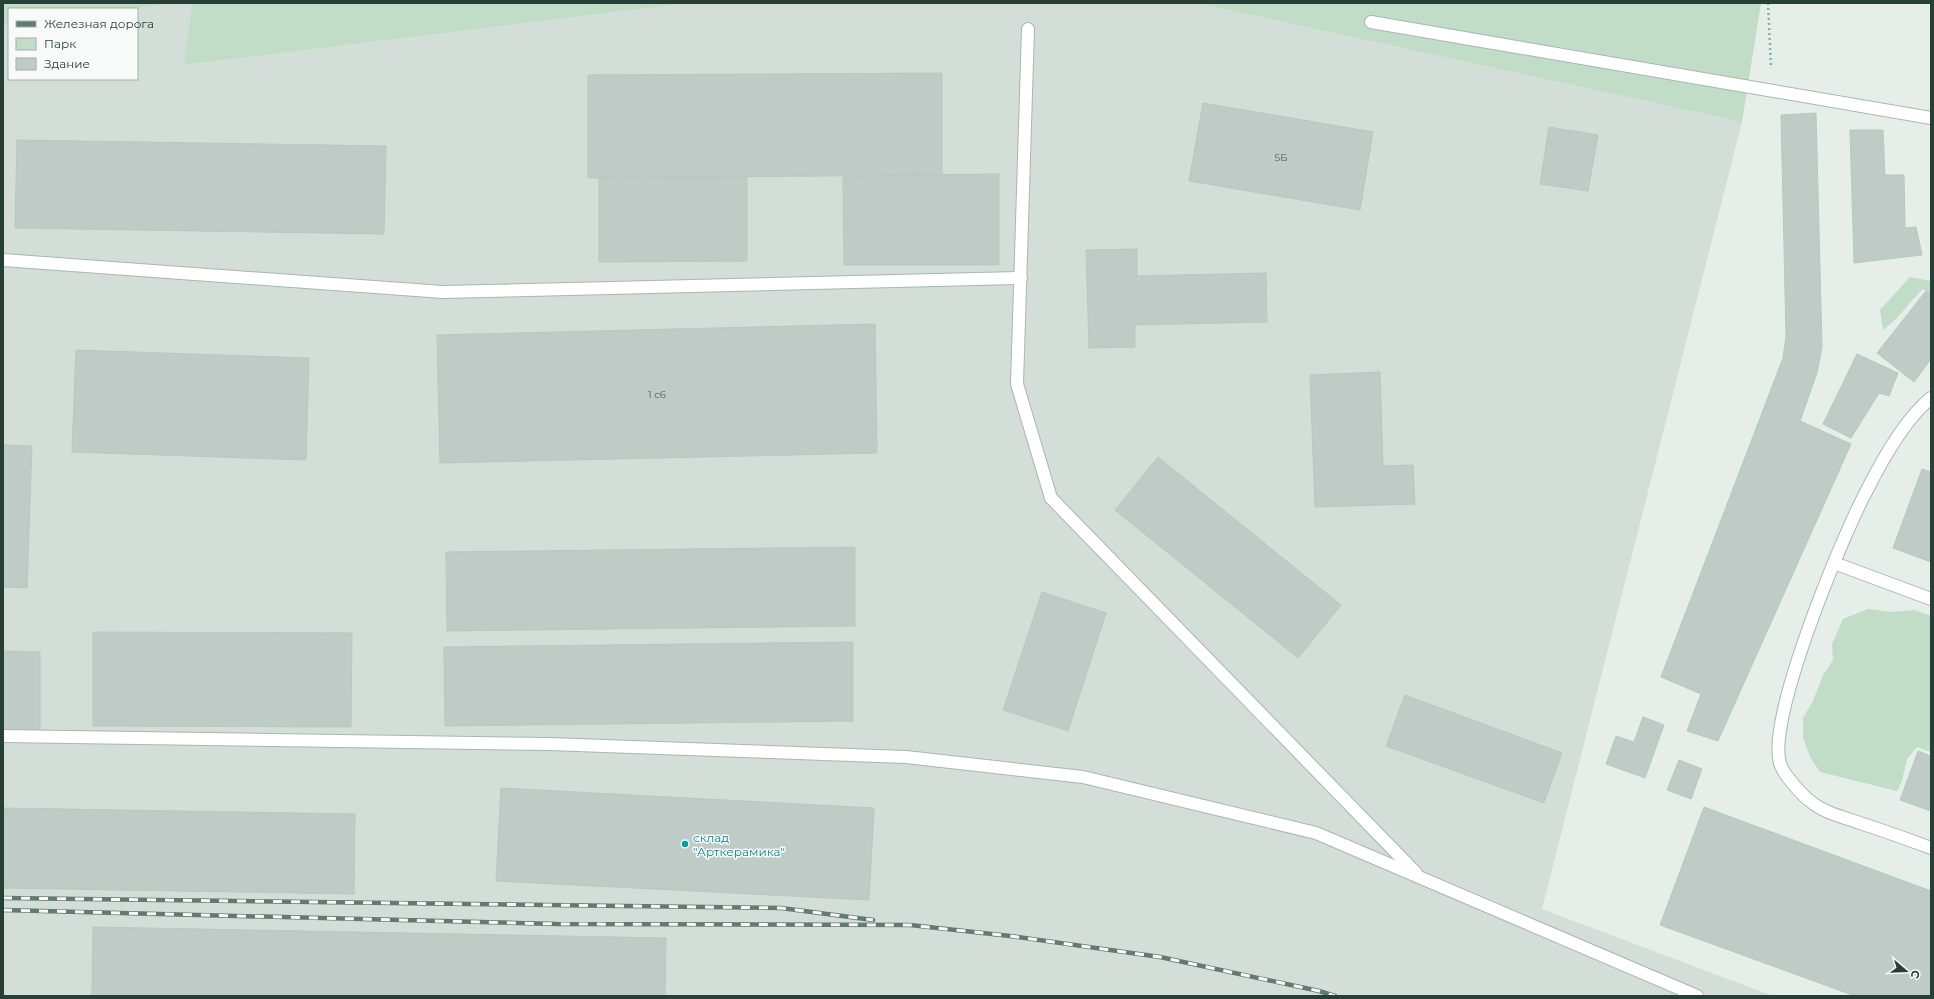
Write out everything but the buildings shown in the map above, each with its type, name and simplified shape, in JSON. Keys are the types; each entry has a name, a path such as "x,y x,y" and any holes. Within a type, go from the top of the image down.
{"lane":[{"path":"1371,22 1931,118"},
{"path":"1028,29 1017,384 1051,498 1419,877"},
{"path":"3,260 443,292 1021,278"},
{"path":"1931,398 1921,406 1893,444 1866,492 1834,563 1798,661 1783,713 1778,743 1781,766 1810,801 1832,814 1931,848"},
{"path":"1834,563 1931,599"},
{"path":"3,736 541,744 906,757 1083,777 1316,833 1697,996"}],"path":[{"path":"1768,3 1773,90"}],"shaded area":[{"path":"178,3 192,3 185,65 690,3 1196,3 1742,122 1542,909 1773,996 3,996 3,25 8,24 8,80 138,80 137,8"}],"green space":[{"path":"3,3 178,3 137,8 8,8 8,24 3,25"},
{"path":"192,3 690,3 184,65"},
{"path":"1196,3 1761,3 1742,122"},
{"path":"1910,277 1931,281 1931,294 1923,289 1894,321 1883,330 1880,310"},
{"path":"1868,609 1893,612 1914,610 1931,616 1931,752 1917,747 1907,759 1902,781 1897,791 1820,772 1810,757 1803,738 1803,718 1813,701 1823,675 1833,660 1832,644 1843,619"}],"railway":[{"path":"3,898 781,908 873,920"},
{"path":"3,910 557,924 910,925 1010,936 1160,957 1319,991 1335,996"}],"place":[{"name":"склад \"Арткерамика\"","path":"685,844"}]}
